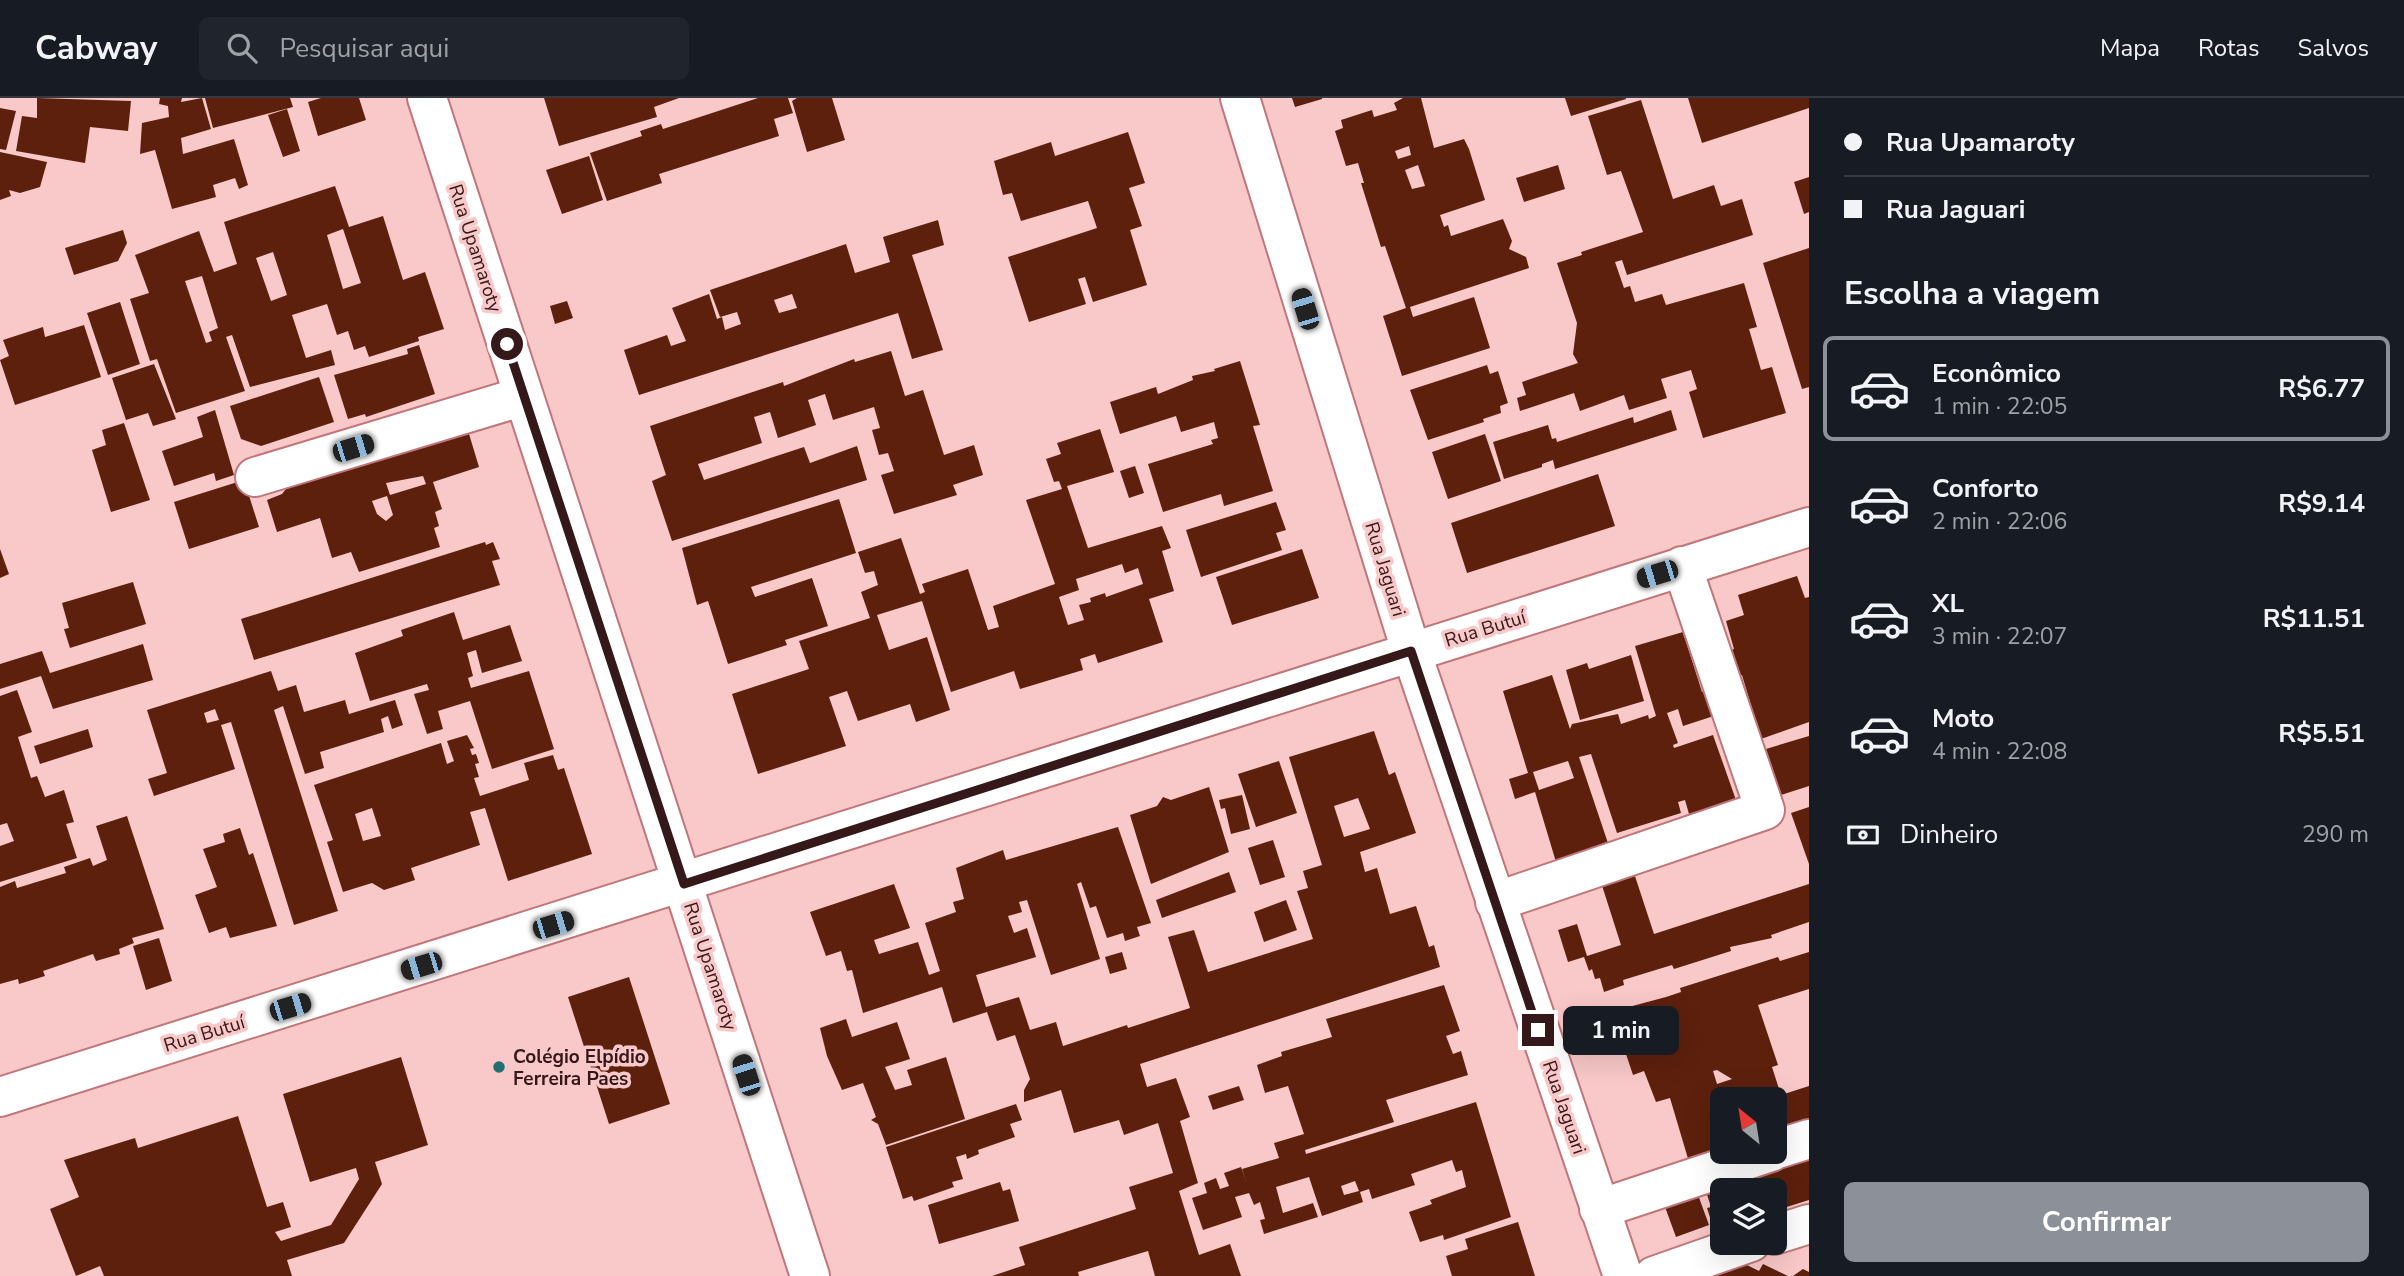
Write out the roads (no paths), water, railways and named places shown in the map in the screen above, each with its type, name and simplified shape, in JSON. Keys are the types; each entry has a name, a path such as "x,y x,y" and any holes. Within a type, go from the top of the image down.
{"street":[{"name":"Rua Upamaroty","path":"427,98 810,1276"},
{"name":"Rua Jaguari","path":"1240,98 1411,651 1623,1276"},
{"path":"255,477 524,396"},
{"name":"Rua Butuí","path":"0,1097 684,884 1411,651 1809,527"},
{"path":"1495,902 1765,810 1682,566"},
{"path":"1787,1146 1809,1139"},
{"path":"1599,1209 1734,1164"},
{"path":"1787,1231 1809,1224"},
{"path":"1654,1276 1714,1255"}],"place":[{"name":"Colégio Elpídio Ferreira Paes","path":"499,1067"}]}
